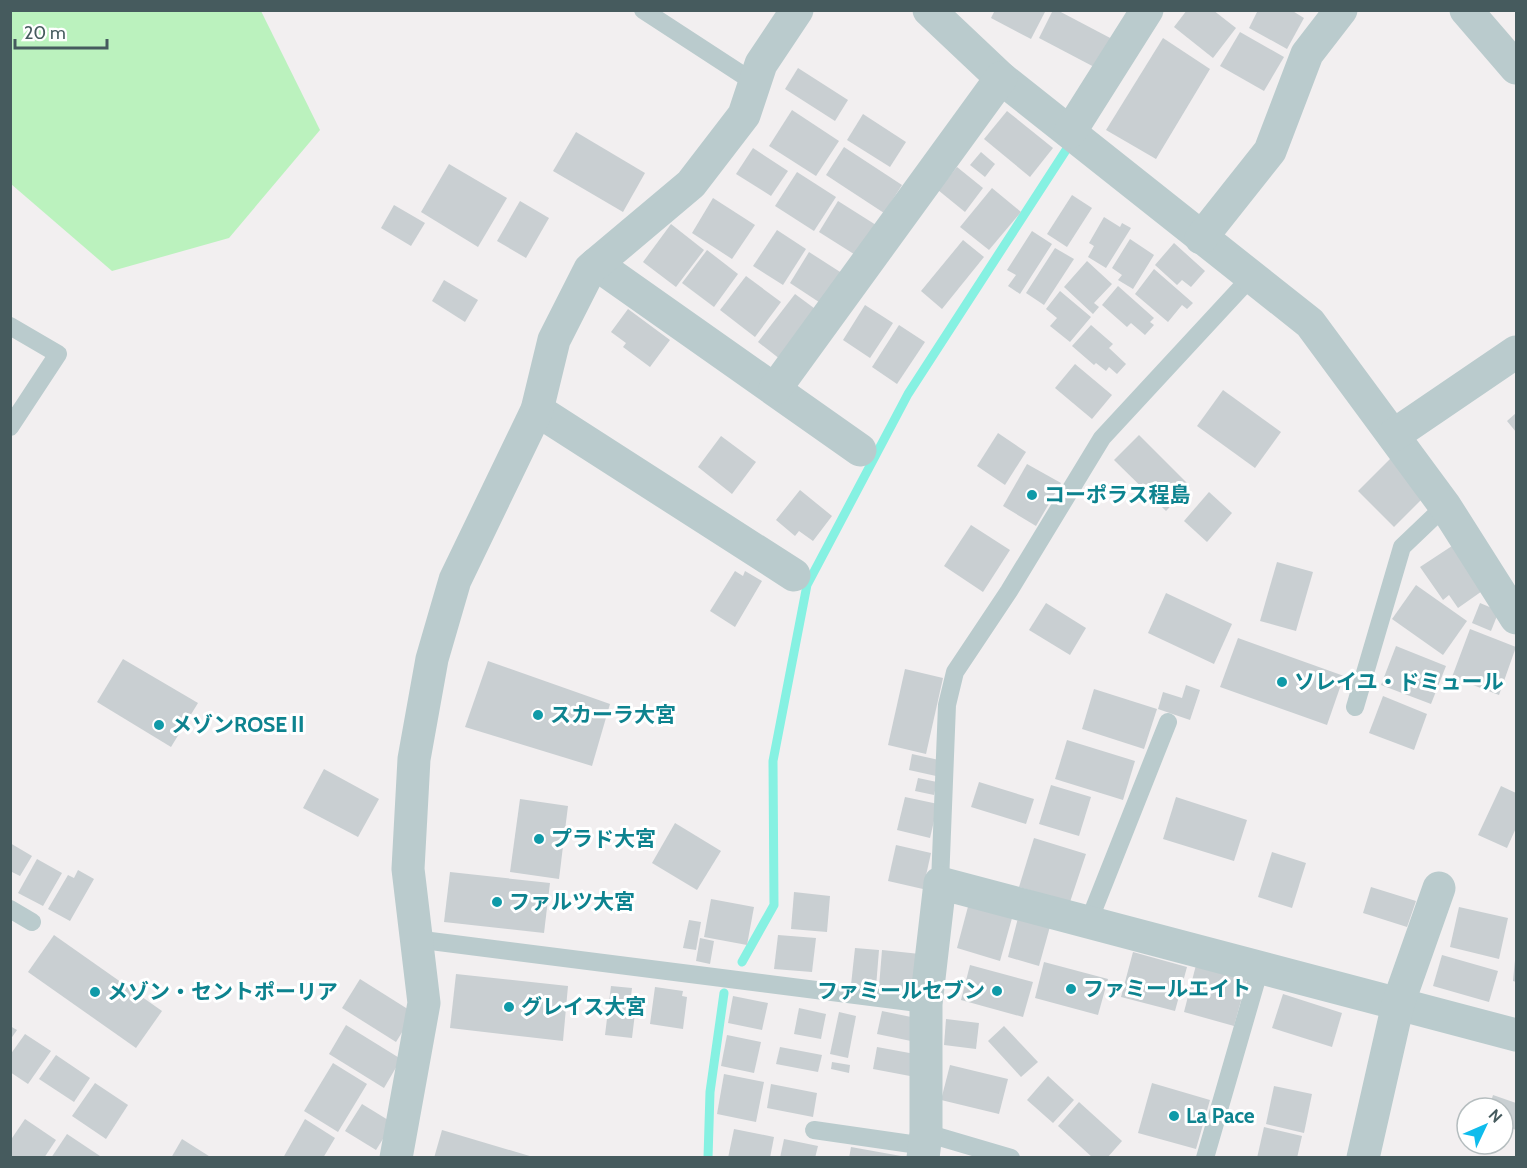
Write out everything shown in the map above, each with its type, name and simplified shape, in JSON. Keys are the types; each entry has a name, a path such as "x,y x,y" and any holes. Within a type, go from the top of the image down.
{"street":[{"path":"396,1158 424,1003 408,869 414,759 432,659 455,580 537,410 554,339 590,269 691,184 744,115 761,64 797,10"},
{"path":"1070,132 1147,10"},
{"path":"1201,238 1270,151 1308,54 1341,10"},
{"path":"1466,10 1516,68"},
{"path":"941,15 1001,78 1310,323 1445,506 1516,618"},
{"path":"775,389 1001,78"},
{"path":"596,264 860,450"},
{"path":"1394,435 1516,352"},
{"path":"537,410 794,575"},
{"path":"925,1145 926,1004 940,883 1516,1035"},
{"path":"1363,1158 1398,1004 1439,888"}],"lane":[{"path":"643,10 755,83"},
{"path":"940,883 947,705 955,672 1009,591 1102,438 1252,276"},
{"path":"10,326 58,354 10,427"},
{"path":"1354,707 1402,547 1445,506"},
{"path":"1089,921 1168,722"},
{"path":"10,909 32,922"},
{"path":"415,939 926,1004"},
{"path":"1206,1158 1260,968"},
{"path":"814,1130 1011,1158"}],"green space":[{"path":"11,10 261,11 320,130 229,238 112,271 11,184"}],"building":[{"path":"995,10 1046,10 1031,39 991,18"},
{"path":"1053,10 1114,40 1098,69 1039,38"},
{"path":"1187,10 1213,10 1236,28 1213,58 1174,27"},
{"path":"1258,10 1291,10 1304,18 1287,49 1249,28"},
{"path":"1240,32 1284,57 1264,91 1220,66"},
{"path":"1163,38 1210,69 1156,159 1106,130"},
{"path":"798,68 848,100 835,121 785,89"},
{"path":"792,110 839,141 816,176 769,146"},
{"path":"1007,111 1053,148 1030,177 984,139"},
{"path":"863,114 906,142 890,167 847,140"},
{"path":"576,132 645,173 623,212 553,171"},
{"path":"844,147 902,185 884,213 826,175"},
{"path":"753,148 788,171 771,196 736,174"},
{"path":"981,152 995,164 985,177 970,165"},
{"path":"449,164 507,198 478,247 421,212"},
{"path":"957,167 983,188 965,212 938,190"},
{"path":"797,172 836,197 814,231 775,206"},
{"path":"992,188 1021,212 989,250 960,227"},
{"path":"1072,195 1092,208 1067,247 1047,234"},
{"path":"713,198 755,225 732,259 692,233"},
{"path":"520,201 549,218 526,258 497,241"},
{"path":"838,201 876,225 857,256 819,232"},
{"path":"394,205 425,223 411,246 381,228"},
{"path":"1104,217 1120,227 1122,223 1131,228 1106,268 1088,257 1094,246 1089,243"},
{"path":"671,224 704,250 676,287 643,262"},
{"path":"777,230 806,249 783,285 753,266"},
{"path":"1032,231 1052,244 1020,294 1008,286 1016,275 1007,270"},
{"path":"1130,239 1154,255 1133,289 1118,280 1122,275 1112,268"},
{"path":"963,240 984,257 942,309 921,291"},
{"path":"1174,243 1205,271 1191,287 1182,280 1177,285 1155,265"},
{"path":"1055,248 1074,259 1044,305 1026,293"},
{"path":"707,250 738,274 714,307 682,283"},
{"path":"809,252 848,277 828,308 790,283"},
{"path":"1087,261 1112,284 1094,303 1099,307 1093,314 1064,287"},
{"path":"1154,269 1193,303 1187,309 1182,305 1168,322 1135,294"},
{"path":"746,276 781,302 755,337 720,310"},
{"path":"444,280 478,300 465,322 432,301"},
{"path":"1118,286 1154,318 1150,322 1154,325 1145,335 1131,323 1127,327 1102,305"},
{"path":"1060,291 1091,317 1070,342 1050,326 1057,318 1046,309"},
{"path":"795,294 822,314 785,363 758,342"},
{"path":"865,305 893,323 870,358 843,340"},
{"path":"628,309 670,340 650,367 623,347 626,343 611,332"},
{"path":"899,325 925,342 897,384 872,367"},
{"path":"1091,325 1113,344 1109,348 1126,364 1117,374 1109,367 1106,371 1096,363 1094,365 1072,346"},
{"path":"1075,364 1112,395 1092,419 1055,388"},
{"path":"1223,390 1281,432 1255,468 1197,426"},
{"path":"1516,413 1516,432 1507,421"},
{"path":"998,433 1026,452 1005,485 977,466"},
{"path":"1139,435 1190,486 1166,511 1114,460"},
{"path":"721,436 756,462 732,494 698,467"},
{"path":"1392,457 1428,493 1394,527 1358,491"},
{"name":"コーポラス程島","path":"1027,464 1061,483 1036,526 1003,506"},
{"path":"800,490 832,516 813,541 799,531 795,536 776,520"},
{"path":"1209,492 1232,513 1207,542 1184,521"},
{"path":"971,525 1010,550 983,592 944,566"},
{"path":"1455,544 1485,589 1458,608 1449,595 1443,600 1420,567"},
{"path":"1277,562 1313,572 1296,631 1260,621"},
{"path":"735,571 743,576 745,571 762,581 735,627 710,611"},
{"path":"1416,585 1467,621 1443,655 1392,619"},
{"path":"1166,593 1232,624 1214,664 1148,633"},
{"path":"1046,603 1086,628 1070,655 1029,630"},
{"path":"1480,603 1499,611 1491,631 1472,623"},
{"path":"1470,629 1516,647 1499,695 1452,677"},
{"name":"ソレイユ・ドミュール","path":"1238,638 1344,676 1327,725 1220,687"},
{"path":"1396,646 1446,666 1431,704 1381,685"},
{"name":"メゾンROSEⅡ","path":"123,659 198,703 171,747 97,702"},
{"name":"スカーラ大宮","path":"488,661 610,704 592,766 465,727"},
{"path":"905,669 943,678 926,754 888,745"},
{"path":"1186,685 1200,690 1190,720 1158,709 1163,692 1182,698"},
{"path":"1094,689 1157,709 1144,749 1082,729"},
{"path":"1383,696 1427,714 1414,750 1369,733"},
{"path":"1067,740 1135,761 1123,800 1055,779"},
{"path":"912,754 939,760 936,776 909,770"},
{"path":"324,769 379,799 358,837 303,808"},
{"path":"918,778 937,782 934,795 915,791"},
{"path":"979,782 1034,799 1026,824 971,807"},
{"path":"1051,785 1091,797 1079,836 1039,824"},
{"path":"1501,786 1516,793 1516,828 1507,848 1478,835"},
{"path":"905,797 938,804 930,838 897,830"},
{"path":"1176,797 1247,820 1234,861 1163,839"},
{"name":"プラド大宮","path":"520,799 568,806 559,879 510,872"},
{"path":"675,823 721,851 697,890 652,863"},
{"path":"1034,838 1086,854 1070,902 1019,887"},
{"path":"10,843 32,856 20,876 10,871"},
{"path":"896,845 931,853 923,889 888,881"},
{"path":"1272,852 1306,863 1292,908 1258,897"},
{"path":"37,859 62,873 43,906 18,893"},
{"path":"78,870 94,879 70,921 48,909 68,875 74,878"},
{"name":"ファルツ大宮","path":"450,872 550,883 544,933 444,922"},
{"path":"1371,887 1416,901 1407,927 1363,913"},
{"path":"794,892 830,896 827,932 791,929"},
{"path":"711,899 754,907 747,945 704,937"},
{"path":"970,899 1014,911 1000,961 957,948"},
{"path":"1459,907 1508,918 1499,959 1450,947"},
{"path":"1019,914 1051,923 1039,966 1008,957"},
{"path":"689,920 701,922 696,950 683,948"},
{"name":"メゾン・セントポーリア","path":"54,935 162,1011 136,1048 28,972"},
{"path":"778,935 816,938 812,972 774,969"},
{"path":"700,938 714,941 710,964 696,961"},
{"path":"855,948 879,950 876,987 851,985"},
{"path":"882,950 920,954 917,991 879,987"},
{"path":"1133,952 1187,967 1175,1011 1121,997"},
{"path":"1442,955 1498,971 1489,1002 1433,986"},
{"path":"1516,960 1516,982 1513,981"},
{"name":"ファミールエイト","path":"1044,962 1108,979 1098,1015 1035,998"},
{"name":"ファミールセブン","path":"970,965 1033,982 1023,1017 961,1000"},
{"path":"1196,965 1247,979 1234,1026 1184,1012"},
{"name":"グレイス大宮","path":"456,974 568,986 563,1041 450,1028"},
{"path":"360,979 414,1013 396,1042 342,1008"},
{"path":"611,986 632,988 630,1004 636,1005 632,1038 605,1035"},
{"path":"655,987 683,991 682,996 687,997 683,1029 650,1024"},
{"path":"1283,994 1342,1013 1332,1047 1272,1028"},
{"path":"733,996 768,1003 762,1030 728,1023"},
{"path":"799,1008 826,1014 821,1039 794,1034"},
{"path":"882,1011 916,1018 911,1041 877,1034"},
{"path":"839,1012 856,1016 848,1058 830,1054"},
{"path":"946,1019 979,1023 976,1049 944,1045"},
{"path":"346,1025 401,1059 384,1088 329,1054"},
{"path":"10,1026 17,1030 10,1040"},
{"path":"1004,1026 1038,1062 1021,1077 988,1041"},
{"path":"25,1034 51,1051 28,1084 10,1072 10,1055"},
{"path":"727,1035 761,1042 754,1073 721,1066"},
{"path":"780,1047 822,1055 818,1072 776,1064"},
{"path":"877,1047 915,1054 910,1076 873,1069"},
{"path":"56,1055 90,1078 74,1102 39,1079"},
{"path":"832,1062 850,1065 849,1073 831,1069"},
{"path":"333,1063 367,1084 338,1132 304,1111"},
{"path":"950,1065 1008,1079 999,1114 941,1100"},
{"path":"724,1074 764,1082 756,1122 717,1114"},
{"path":"1048,1076 1074,1100 1053,1123 1027,1100"},
{"path":"95,1083 128,1105 106,1139 72,1116"},
{"name":"La Pace","path":"1152,1083 1210,1100 1196,1149 1138,1133"},
{"path":"771,1084 817,1093 813,1117 767,1108"},
{"path":"1274,1086 1312,1094 1304,1133 1266,1124"},
{"path":"1079,1102 1122,1141 1107,1158 1093,1158 1058,1126"},
{"path":"1515,1103 1516,1103 1515,1130"},
{"path":"362,1104 393,1123 376,1150 345,1131"},
{"path":"25,1119 56,1140 44,1158 10,1158 10,1141"},
{"path":"305,1119 335,1138 323,1158 283,1158"},
{"path":"1264,1127 1302,1136 1297,1158 1257,1158"},
{"path":"734,1129 774,1137 770,1158 728,1158"},
{"path":"442,1130 533,1157 533,1158 434,1158"},
{"path":"67,1134 100,1156 99,1158 51,1158"},
{"path":"182,1139 212,1158 171,1158"},
{"path":"784,1139 818,1146 815,1158 780,1158"},
{"path":"851,1147 901,1156 901,1158 849,1158"}],"waterway":[{"path":"742,962 774,905 773,761 807,585 908,394 1068,147"},
{"path":"708,1158 710,1092 724,993"}],"place":[{"name":"コーポラス程島","path":"1032,495"},
{"name":"ソレイユ・ドミュール","path":"1282,682"},
{"name":"スカーラ大宮","path":"538,715"},
{"name":"メゾンROSEⅡ","path":"159,725"},
{"name":"プラド大宮","path":"539,839"},
{"name":"ファルツ大宮","path":"497,902"},
{"name":"ファミールエイト","path":"1071,989"},
{"name":"ファミールセブン","path":"997,991"},
{"name":"メゾン・セントポーリア","path":"95,992"},
{"name":"グレイス大宮","path":"509,1007"},
{"name":"La Pace","path":"1174,1116"}]}
